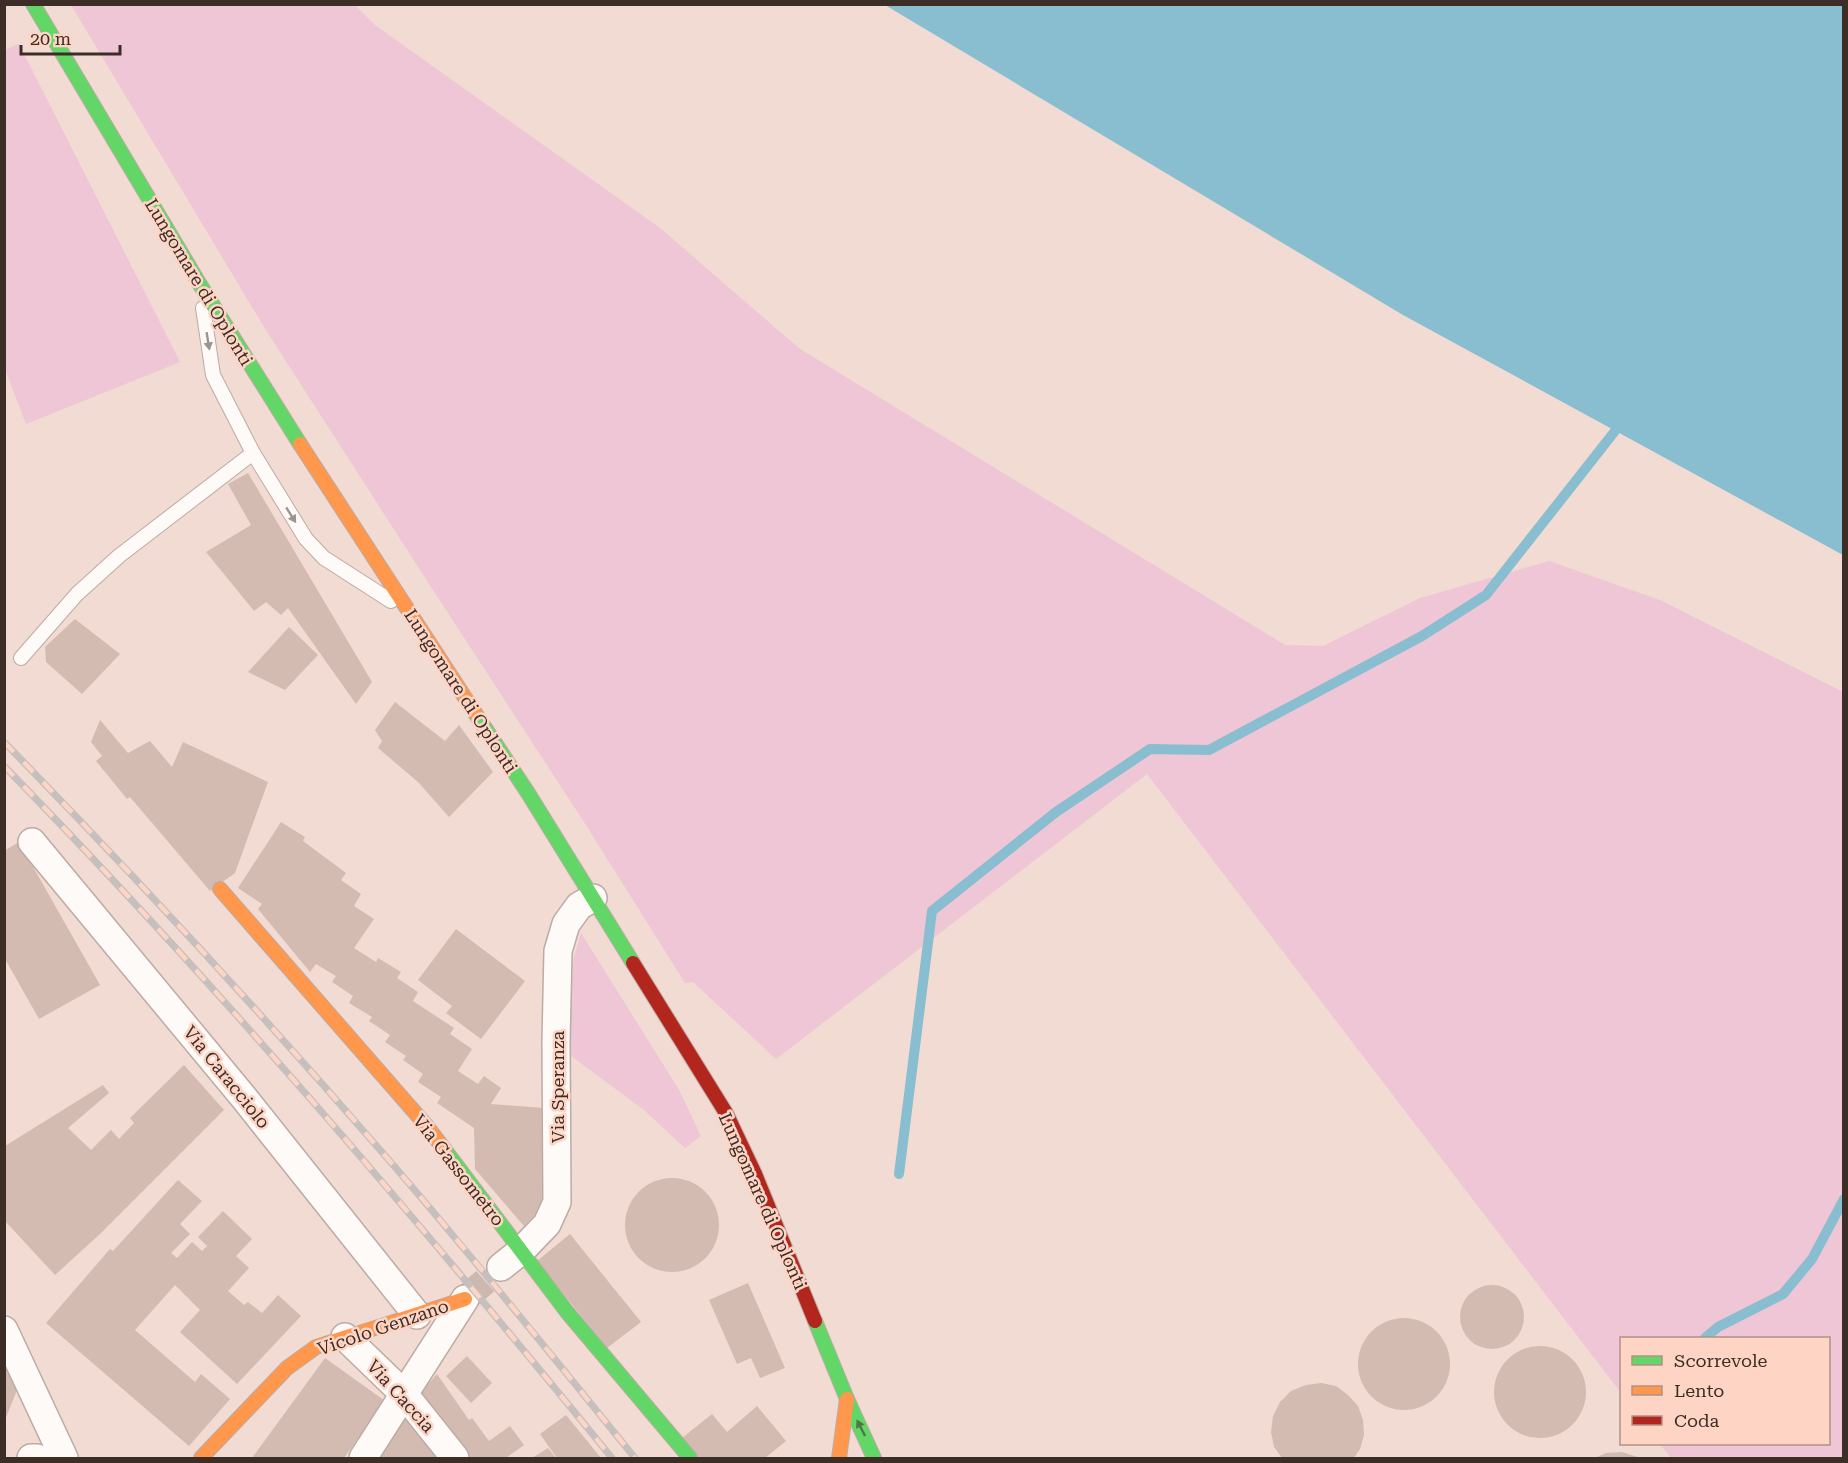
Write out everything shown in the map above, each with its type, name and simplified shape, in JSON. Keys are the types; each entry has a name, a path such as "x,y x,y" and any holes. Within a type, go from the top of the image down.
{"street":[{"name":"Lungomare di Oplonti","path":"33,4 199,283 288,426 528,793 726,1113 755,1174 847,1399 874,1458"},
{"name":"Via Caracciolo","path":"32,842 245,1098 417,1315"},
{"name":"Via Gassometro","path":"220,889 425,1124 511,1259 567,1312 690,1458"},
{"name":"Via Speranza","path":"511,1259 547,1224 557,1202 558,951 566,924 579,906 593,898"},
{"name":"Vicolo Genzano","path":"201,1458 287,1368 315,1347 465,1299"},
{"path":"363,1458 465,1299"},
{"path":"4,1330 64,1458"},
{"name":"Via Caccia","path":"345,1337 405,1394 455,1458"},
{"name":"Lungomare di Oplonti","path":"839,1458 847,1399"},
{"path":"31,1458 37,1458"}],"lane":[{"path":"199,283 213,375 253,453 306,539 324,558 411,613"},
{"path":"21,658 77,594 120,556 253,453"}],"shaded area":[{"path":"71,5 355,5 375,25 660,228 800,349 1285,645 1323,646 1420,598 1549,561 1660,600 1843,692 1843,1458 1671,1458 1661,1445 1830,1445 1830,1337 1620,1337 1620,1392 1147,774 776,1059 693,982 685,983 584,822 264,327"},
{"path":"19,44 180,362 26,424 5,369 4,50"},
{"path":"581,933 679,1090 701,1136 685,1148 644,1110 571,1056 562,999"}],"water":[{"path":"885,5 1843,5 1843,555 1403,315"}],"building":[{"path":"248,473 372,682 356,704 288,608 281,615 266,602 254,611 206,552 251,525 228,484"},
{"path":"75,619 120,654 82,694 46,662 45,647"},
{"path":"289,627 318,655 285,690 248,672"},
{"path":"395,702 445,741 459,725 493,772 449,817 418,782 378,748 382,741 375,730"},
{"path":"100,720 128,753 150,741 172,767 183,742 268,782 235,873 210,891 130,797 127,799 96,761 102,756 91,742"},
{"path":"281,822 305,837 303,841 346,873 341,880 361,894 354,906 374,919 354,948 376,962 378,958 401,972 397,978 418,992 413,1001 454,1028 450,1034 472,1049 458,1071 478,1084 484,1076 501,1088 491,1104 545,1108 543,1206 524,1226 475,1169 474,1128 437,1103 441,1097 418,1082 423,1074 403,1060 406,1056 385,1042 390,1035 369,1021 372,1017 349,1003 353,996 332,982 336,976 316,964 310,972 258,909 262,904 238,888"},
{"path":"19,842 100,985 39,1019 4,957 4,851"},
{"path":"456,929 525,981 481,1039 446,1013 452,1006 418,980"},
{"path":"184,1065 224,1110 100,1234 55,1275 5,1221 5,1146 103,1085 109,1093 68,1128 91,1150 111,1130 119,1139 134,1123 130,1118"},
{"path":"672,1178 690,1182 705,1192 715,1207 719,1225 715,1243 705,1258 690,1268 672,1272 654,1268 639,1258 629,1243 625,1225 629,1207 639,1192 654,1182"},
{"path":"178,1180 202,1201 180,1224 190,1234 171,1253 177,1258 192,1242 202,1251 207,1246 198,1237 223,1211 252,1239 236,1256 249,1268 228,1291 244,1305 248,1302 262,1313 278,1295 301,1316 237,1384 180,1332 200,1310 175,1285 135,1330 195,1382 201,1374 230,1399 189,1446 46,1323 110,1249 113,1251"},
{"path":"570,1234 641,1322 607,1348 537,1261"},
{"path":"748,1283 785,1368 760,1378 751,1358 737,1364 709,1300"},
{"path":"1492,1285 1510,1291 1518,1299 1524,1317 1518,1335 1510,1343 1492,1349 1474,1343 1466,1335 1460,1317 1466,1299 1474,1291"},
{"path":"1404,1318 1422,1321 1437,1331 1447,1346 1450,1364 1447,1382 1437,1397 1422,1407 1404,1410 1386,1407 1371,1397 1361,1382 1358,1364 1361,1346 1371,1331 1386,1321"},
{"path":"1540,1346 1558,1349 1573,1359 1583,1374 1586,1392 1583,1410 1573,1425 1558,1435 1540,1438 1522,1435 1507,1425 1497,1410 1494,1392 1497,1374 1507,1359 1522,1349"},
{"path":"467,1356 492,1383 471,1403 446,1376"},
{"path":"325,1358 385,1401 344,1458 252,1458"},
{"path":"4,1363 17,1390 5,1420 4,1420"},
{"path":"437,1374 469,1420 472,1418 489,1441 510,1426 524,1445 506,1458 465,1458 419,1394"},
{"path":"1321,1383 1336,1386 1358,1406 1363,1420 1364,1435 1360,1449 1354,1458 1282,1458 1274,1447 1271,1432 1273,1416 1280,1402 1291,1391 1306,1385"},
{"path":"757,1406 786,1441 765,1458 699,1458 682,1438 712,1414 727,1432"},
{"path":"406,1410 446,1458 375,1458"},
{"path":"566,1415 601,1458 557,1458 540,1434"},
{"path":"548,1448 556,1458 532,1458"},
{"path":"1622,1452 1641,1458 1595,1458 1606,1453"}],"waterway":[{"path":"899,1174 932,911 1056,812 1150,749 1209,750 1422,636 1486,595 1615,431"},
{"path":"1706,1337 1718,1327 1783,1294 1812,1259 1844,1199"}],"tunnel":[{"path":"465,1299 501,1267"}],"railway":[{"path":"4,742 247,1000 388,1159 635,1458"},
{"path":"4,766 162,933 316,1105 612,1458"}],"traffic: fast":[{"path":"33,4 199,283 300,444"},
{"path":"475,713 528,793 633,963"},
{"path":"445,1150 567,1312 690,1458"},
{"path":"815,1321 874,1458"}],"traffic: slow":[{"path":"300,444 475,713"},
{"path":"220,889 425,1124 445,1150"},
{"path":"201,1458 287,1368 316,1347 465,1299"},
{"path":"839,1458 847,1399"}],"traffic: jam":[{"path":"633,963 726,1113 755,1174 815,1321"}]}
